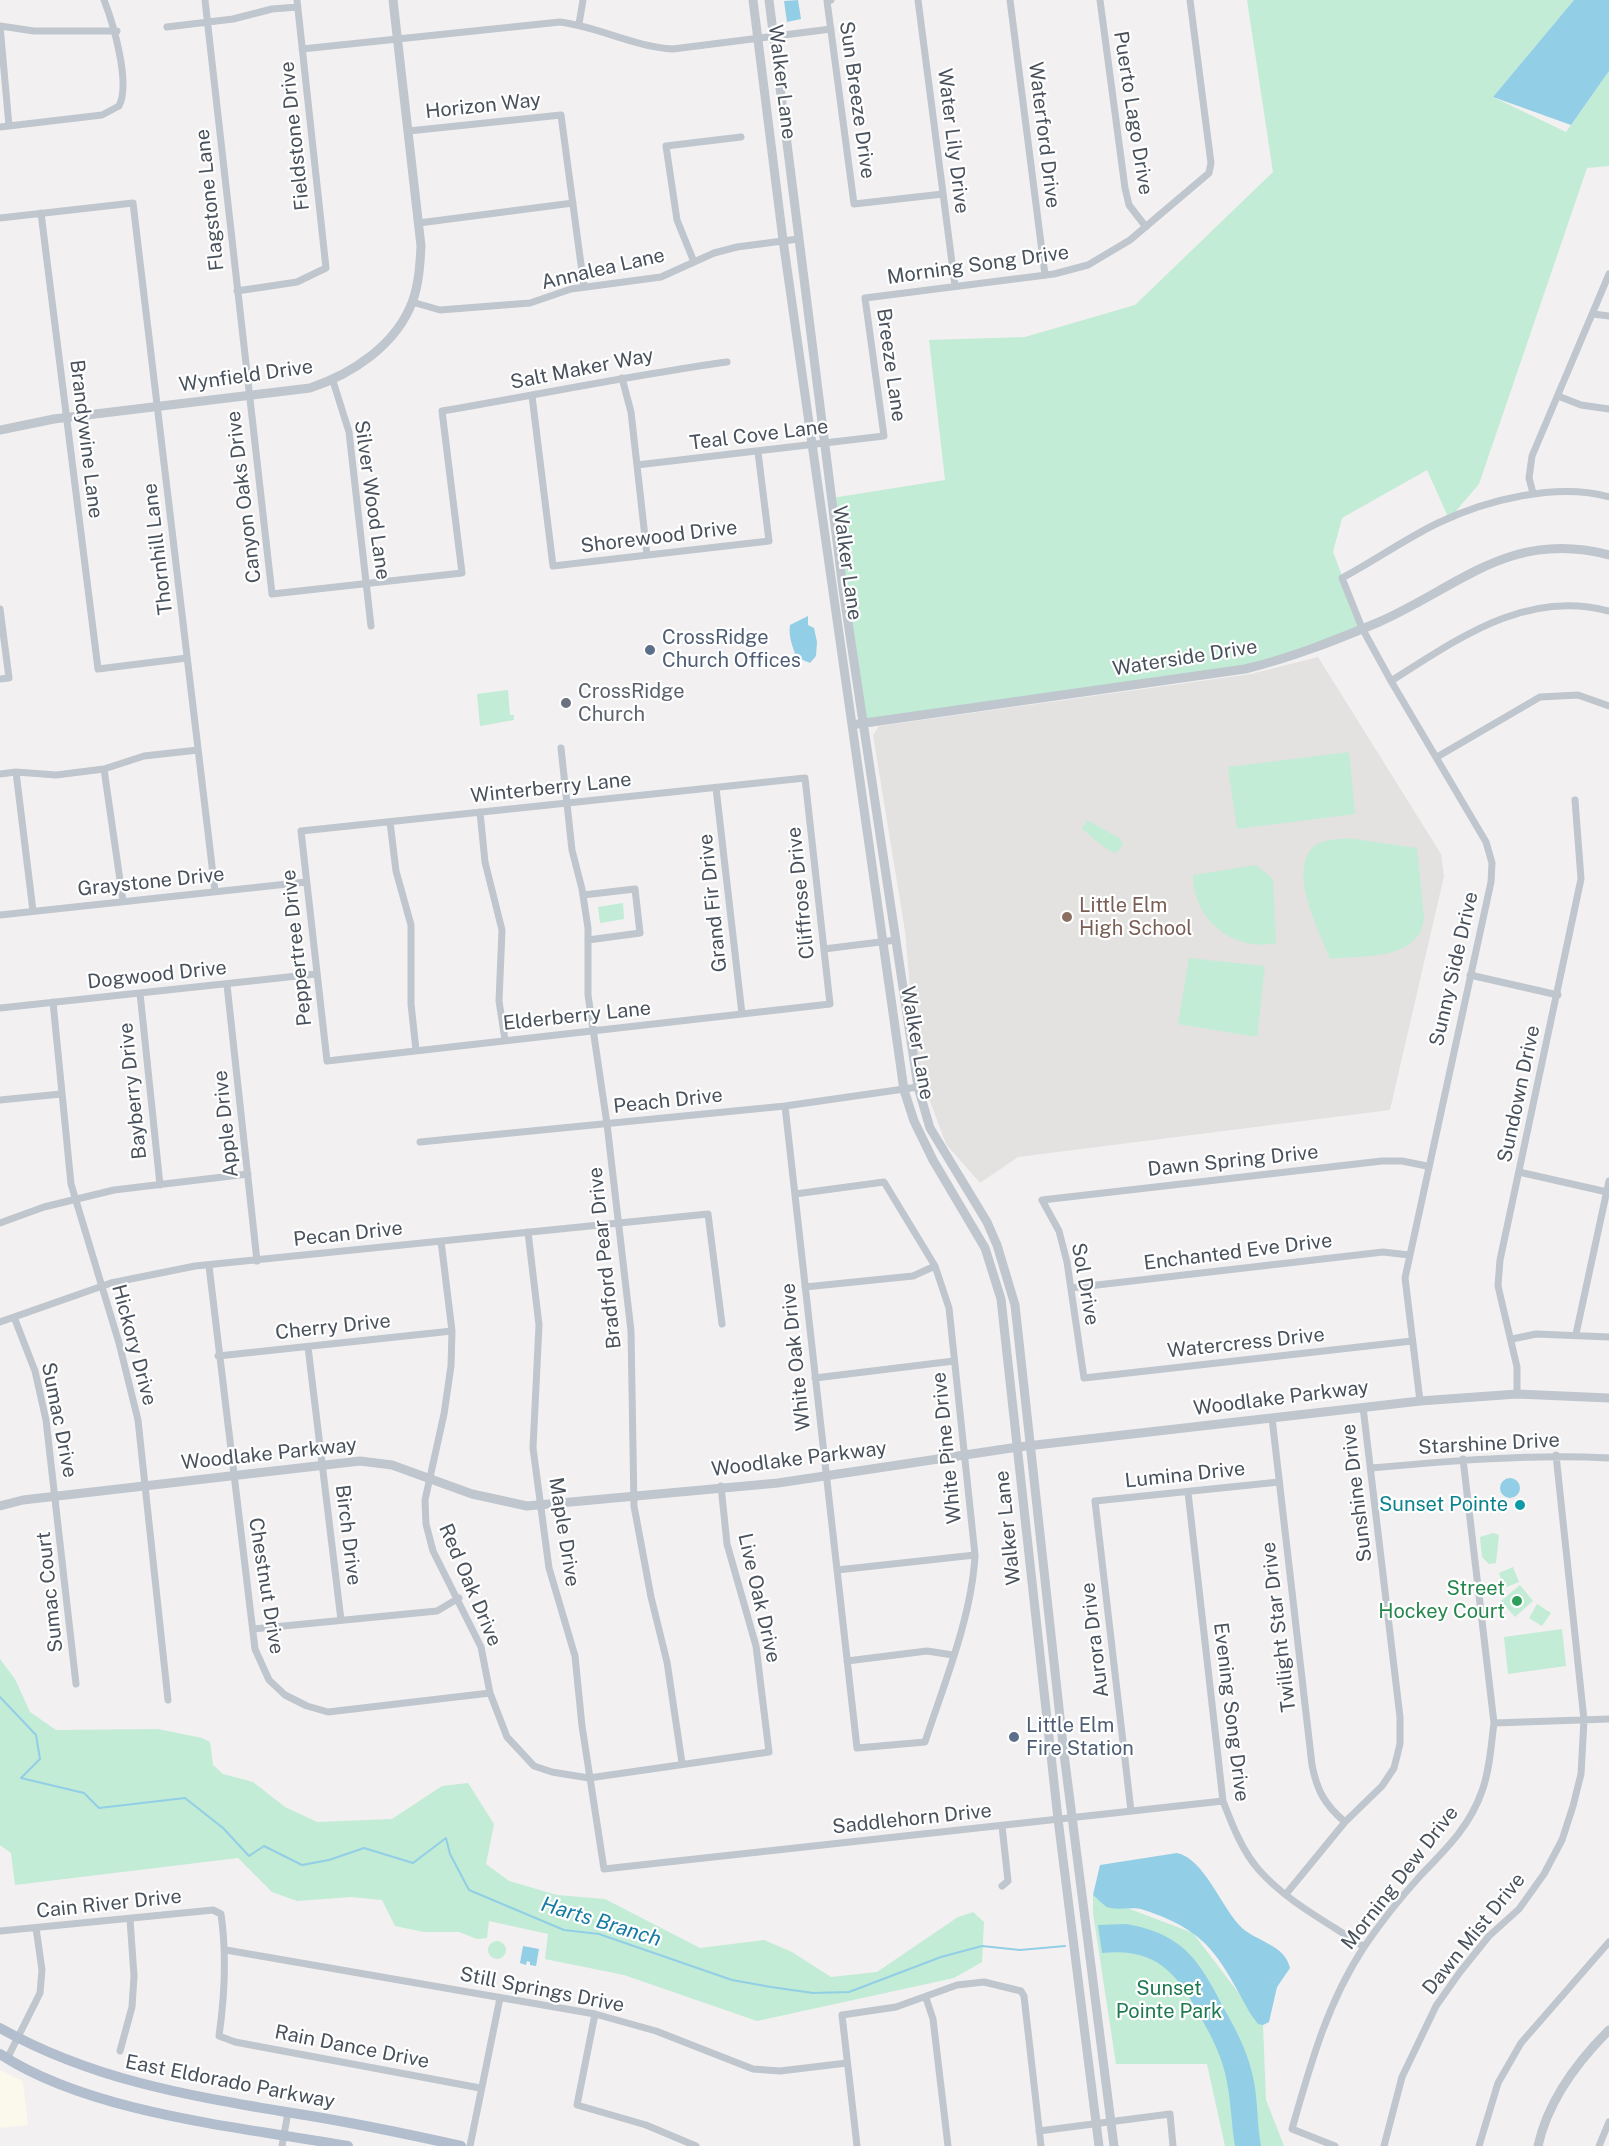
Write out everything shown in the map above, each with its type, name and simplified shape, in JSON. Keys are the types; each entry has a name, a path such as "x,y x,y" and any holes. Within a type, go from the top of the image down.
{"main road":[{"name":"East Eldorado Parkway","path":"0,2028 38,2049 105,2075 210,2100 288,2112 460,2146"},
{"name":"East Eldorado Parkway","path":"3,2056 94,2096 145,2110 283,2140 348,2146"}],"street":[{"path":"0,127 97,116 116,109 123,94 117,31 104,0"},
{"name":"Flagstone Lane","path":"205,0 248,396"},
{"name":"Wynfield Drive","path":"0,430 67,417 310,388 333,381 360,366 382,345 412,302 419,271 419,223 393,0"},
{"path":"579,24 583,0"},
{"name":"Walker Lane","path":"753,0 766,38 782,102 803,382 832,498 843,589 918,1087 930,1128 987,1222 1003,1259 1015,1305 1072,1818 1114,2146"},
{"path":"758,0 766,38"},
{"name":"Walker Lane","path":"769,0 766,38 791,240 806,302 832,590 904,1090 914,1121 933,1160 972,1222 991,1266 1001,1299 1058,1819 1099,2146"},
{"name":"Sun Breeze Drive","path":"829,0 854,204 943,194"},
{"name":"Water Lily Drive","path":"918,0 955,286"},
{"name":"Waterford Drive","path":"1010,0 1045,275"},
{"name":"Puerto Lago Drive","path":"1100,0 1125,188 1129,205 1146,227"},
{"name":"Morning Song Drive","path":"865,298 1045,275 1088,265 1109,255 1146,227 1209,173 1211,163 1190,0"},
{"path":"166,27 208,23 297,4"},
{"name":"Fieldstone Drive","path":"237,291 297,282 326,268 297,4"},
{"path":"302,49 560,22 579,24 648,48 705,46 831,30"},
{"path":"9,126 0,26 34,31 117,31"},
{"name":"Horizon Way","path":"409,131 561,115 573,203"},
{"path":"693,262 677,220 666,146 741,137"},
{"name":"Thornhill Lane","path":"41,213 133,203 215,891"},
{"path":"419,223 573,203 584,287"},
{"path":"0,218 41,213"},
{"name":"Brandywine Lane","path":"41,213 98,669 187,658"},
{"name":"Annalea Lane","path":"412,302 440,310 530,303 584,287 661,277 693,262 737,247 791,240"},
{"path":"1609,274 1532,456 1529,478 1533,493 1595,493 1609,497"},
{"name":"Breeze Lane","path":"865,298 884,436"},
{"path":"1593,314 1609,316"},
{"name":"Salt Maker Way","path":"367,584 462,573 442,411 621,378 727,362"},
{"path":"621,378 631,412 647,555"},
{"name":"Silver Wood Lane","path":"333,381 350,432 371,626"},
{"name":"Canyon Oaks Drive","path":"248,396 272,594 367,584"},
{"name":"Shorewood Drive","path":"532,396 553,566 769,541 758,452"},
{"path":"1558,396 1581,405 1609,409"},
{"name":"Teal Cove Lane","path":"637,465 884,436"},
{"name":"Sunny Side Drive","path":"1420,1401 1405,1278 1427,1166 1491,882 1492,863 1486,842 1362,628 1342,578 1438,523 1484,506 1533,493"},
{"name":"Waterside Drive","path":"853,724 1245,669 1271,663 1380,621 1467,573 1499,559 1549,548 1609,555"},
{"path":"832,590 843,589"},
{"path":"1391,681 1481,626 1514,614 1557,605 1609,611"},
{"path":"0,609 9,678 0,680"},
{"path":"1437,757 1540,697 1578,695 1609,706"},
{"name":"Bradford Pear Drive","path":"561,748 572,850 584,895 588,940 586,975 592,1031 607,1124 631,1331 634,1496 651,1598 667,1662 682,1763"},
{"path":"0,774 16,772 56,775 104,769 144,756 198,750"},
{"path":"104,769 123,902"},
{"path":"16,772 33,911"},
{"name":"Winterberry Lane","path":"301,831 805,778"},
{"name":"Cliffrose Drive","path":"805,778 830,1004"},
{"name":"Grand Fir Drive","path":"716,788 742,1014"},
{"name":"Sundown Drive","path":"1516,1394 1517,1367 1512,1339 1502,1313 1498,1286 1500,1260 1581,879 1581,852 1575,800"},
{"path":"480,812 485,862 502,930 499,1001 505,1040"},
{"path":"390,822 396,871 411,925 411,1004 416,1050"},
{"name":"Peppertree Drive","path":"301,831 327,1060"},
{"name":"Graystone Drive","path":"0,915 306,882"},
{"path":"584,895 635,888 640,933 588,940"},
{"path":"824,949 896,940"},
{"name":"Dogwood Drive","path":"0,1008 316,974"},
{"path":"1470,975 1558,995"},
{"name":"Apple Drive","path":"227,985 257,1261"},
{"name":"Bayberry Drive","path":"140,993 160,1185"},
{"name":"Hickory Drive","path":"52,1002 75,1200 96,1263 100,1287 132,1390 145,1486 168,1700"},
{"name":"Elderberry Lane","path":"327,1060 830,1004"},
{"name":"Peach Drive","path":"420,1143 785,1106 918,1087"},
{"path":"0,1100 61,1094"},
{"name":"White Oak Drive","path":"785,1106 857,1748"},
{"name":"Dawn Spring Drive","path":"1042,1200 1382,1161 1402,1161 1427,1166"},
{"path":"1519,1172 1607,1191"},
{"path":"0,1223 114,1190 248,1174"},
{"path":"1576,1334 1609,1181"},
{"name":"White Pine Drive","path":"795,1194 884,1182 935,1266 949,1308 975,1555 974,1572 953,1656 925,1742 857,1748"},
{"name":"Sol Drive","path":"1042,1200 1059,1231 1067,1262 1084,1378"},
{"name":"Pecan Drive","path":"0,1322 100,1287 209,1266 708,1214 722,1324"},
{"name":"Maple Drive","path":"528,1232 539,1325 533,1448 549,1568 575,1656 589,1778 604,1869"},
{"name":"Red Oak Drive","path":"441,1241 452,1331 451,1366 444,1414 429,1477 424,1511 428,1536 481,1647 500,1726 534,1766 552,1772 589,1778 769,1752"},
{"name":"Enchanted Eve Drive","path":"1071,1288 1383,1252 1409,1255"},
{"name":"Chestnut Drive","path":"209,1266 232,1475 255,1649 269,1680 294,1701 328,1712 490,1692"},
{"path":"805,1287 913,1276 935,1266"},
{"name":"Sumac Drive","path":"14,1317 26,1344 40,1392 57,1497"},
{"name":"Cherry Drive","path":"218,1356 452,1331"},
{"path":"1512,1339 1536,1334 1609,1337"},
{"name":"Watercress Drive","path":"1084,1378 1412,1341"},
{"name":"Birch Drive","path":"308,1347 341,1620"},
{"path":"815,1378 954,1361"},
{"name":"Woodlake Parkway","path":"0,1506 23,1500 322,1464 377,1462 504,1503 527,1506 826,1477 1017,1447 1420,1401 1516,1394 1609,1398"},
{"name":"Sunshine Drive","path":"1286,1894 1345,1822 1382,1786 1394,1768 1400,1744 1400,1717 1363,1407"},
{"name":"Twilight Star Drive","path":"1272,1418 1312,1765 1317,1788 1328,1807 1345,1822"},
{"name":"Starshine Drive","path":"1371,1468 1463,1459 1556,1455 1609,1458"},
{"name":"Dawn Mist Drive","path":"1384,2146 1402,2077 1436,2006 1490,1936 1519,1909 1544,1874 1562,1840 1581,1774 1584,1720 1556,1455"},
{"name":"Morning Dew Drive","path":"1335,2146 1292,2129 1317,2043 1331,2006 1364,1947 1400,1899 1450,1847 1470,1818 1483,1790 1494,1723 1463,1459"},
{"name":"Lumina Drive","path":"1095,1502 1279,1482"},
{"name":"Live Oak Drive","path":"721,1486 727,1544 756,1646 769,1752"},
{"name":"Evening Song Drive","path":"1188,1492 1223,1801 1239,1837 1259,1870 1286,1894 1364,1947"},
{"name":"Sumac Court","path":"57,1497 76,1684"},
{"name":"Aurora Drive","path":"1095,1502 1131,1811"},
{"path":"837,1570 975,1555"},
{"path":"253,1629 437,1611 459,1598"},
{"path":"847,1661 927,1651 953,1656"},
{"path":"1494,1723 1609,1719"},
{"name":"Saddlehorn Drive","path":"604,1869 1223,1801"},
{"path":"1002,1826 1008,1881 1002,1886"},
{"name":"Cain River Drive","path":"0,1931 213,1910 221,1914 226,1950"},
{"path":"120,2051 132,2007 134,1976 130,1919"},
{"path":"3,2056 35,2006 42,1982 36,1928"},
{"path":"1479,2146 1498,2084 1521,2043 1609,1942"},
{"name":"Still Springs Drive","path":"226,1950 595,2014 656,2031 753,2069 780,2072 847,2063"},
{"name":"Rain Dance Drive","path":"226,1950 225,1996 219,2036 235,2042 480,2088"},
{"path":"857,2146 842,2015 896,2007 957,1985 984,1982 1021,1991 1024,1996 1041,2146"},
{"path":"470,2146 500,1998"},
{"path":"926,1998 933,2019 948,2146"},
{"path":"595,2014 577,2105 646,2125 696,2146"},
{"path":"1538,2146 1541,2133 1560,2091 1584,2054 1609,2030"},
{"path":"283,2140 288,2112"},
{"path":"1039,2131 1170,2114 1173,2146"},
{"path":"1599,2146 1609,2122"}],"shaded area":[{"path":"1318,657 1441,854 1444,876 1390,1110 1018,1157 980,1183 946,1144 921,1077 915,1044 905,931 873,735 879,726 1251,674"},
{"path":"0,2070 23,2081 28,2125 0,2128"}],"green space":[{"path":"1247,0 1574,0 1493,97 1566,132 1609,71 1609,166 1587,168 1479,484 1449,519 1427,470 1342,518 1333,552 1362,628 1258,666 864,723 832,498 945,480 929,340 1025,337 1135,305 1273,172"},
{"path":"508,690 510,715 514,715 514,720 480,726 477,694"},
{"path":"1349,752 1355,814 1237,829 1228,767"},
{"path":"1087,820 1121,839 1123,845 1116,853 1104,847 1082,829"},
{"path":"1347,838 1417,848 1424,918 1420,932 1412,942 1401,949 1373,956 1330,959 1308,900 1304,884 1304,868 1307,855 1316,845"},
{"path":"1256,865 1273,879 1276,943 1244,942 1230,937 1208,918 1195,891 1193,875"},
{"path":"623,903 624,919 600,923 598,907"},
{"path":"1189,958 1265,966 1257,1037 1178,1024"},
{"path":"1493,1533 1499,1535 1496,1563 1489,1564 1482,1557 1480,1537"},
{"path":"1513,1567 1519,1582 1504,1588 1499,1573"},
{"name":"Street Hockey Court","path":"1520,1585 1533,1601 1515,1617 1501,1601"},
{"path":"1537,1604 1551,1613 1542,1626 1529,1618"},
{"path":"1562,1629 1566,1666 1508,1674 1504,1637"},
{"path":"0,1659 15,1679 30,1712 56,1730 158,1729 202,1738 210,1742 213,1765 223,1774 253,1782 285,1807 317,1822 392,1819 442,1786 468,1783 494,1824 486,1864 509,1881 557,1895 605,1899 700,1948 764,1940 792,1952 831,1977 877,1972 958,1917 973,1912 984,1922 982,1962 954,1978 757,2021 624,1975 545,1959 548,1934 489,1921 487,1938 477,1939 459,1932 424,1932 395,1926 382,1900 351,1897 297,1901 272,1892 238,1858 15,1885 11,1853 0,1845"},
{"name":"Sunset Pointe Park","path":"1093,1895 1193,1933 1263,2025 1266,2100 1284,2146 1225,2146 1207,2064 1116,2064 1093,1913"},
{"path":"493,1941 501,1941 506,1946 504,1957 493,1959 488,1954 488,1946"}],"water":[{"path":"798,0 801,19 787,22 784,1"},
{"path":"1574,0 1609,0 1609,71 1571,125 1493,97"},
{"path":"808,616 808,625 814,628 817,642 816,656 810,663 796,657 790,633 790,625"},
{"path":"1510,1478 1517,1481 1520,1488 1517,1495 1510,1498 1503,1495 1500,1488 1503,1481"},
{"path":"1177,1853 1196,1864 1242,1928 1277,1949 1287,1960 1290,1968 1277,1987 1269,2022 1263,2025 1258,2024 1221,1963 1199,1938 1167,1918 1135,1908 1107,1907 1093,1895 1100,1865"},
{"path":"1126,1924 1163,1935 1177,1944 1189,1954 1209,1980 1236,2030 1250,2064 1261,2146 1235,2146 1229,2091 1221,2058 1184,1988 1164,1967 1151,1959 1121,1952 1102,1953 1098,1925"},
{"path":"523,1946 539,1949 536,1966 530,1965 527,1961 526,1965 520,1963"}],"waterway":[{"name":"Harts Branch","path":"0,1697 36,1735 40,1759 21,1778 84,1793 99,1808 185,1798 223,1828 249,1856 264,1846 302,1865 329,1860 364,1848 413,1863 446,1838 450,1854 469,1890 564,1930 599,1934 732,1980 813,1993 849,1992 941,1957 982,1946 1020,1950 1065,1946"}],"place":[{"name":"CrossRidge Church Offices","path":"650,650"},
{"name":"CrossRidge Church","path":"566,703"},
{"name":"Little Elm High School","path":"1067,917"},
{"name":"Sunset Pointe","path":"1520,1505"},
{"name":"Street Hockey Court","path":"1517,1601"},
{"name":"Little Elm Fire Station","path":"1014,1737"}]}
